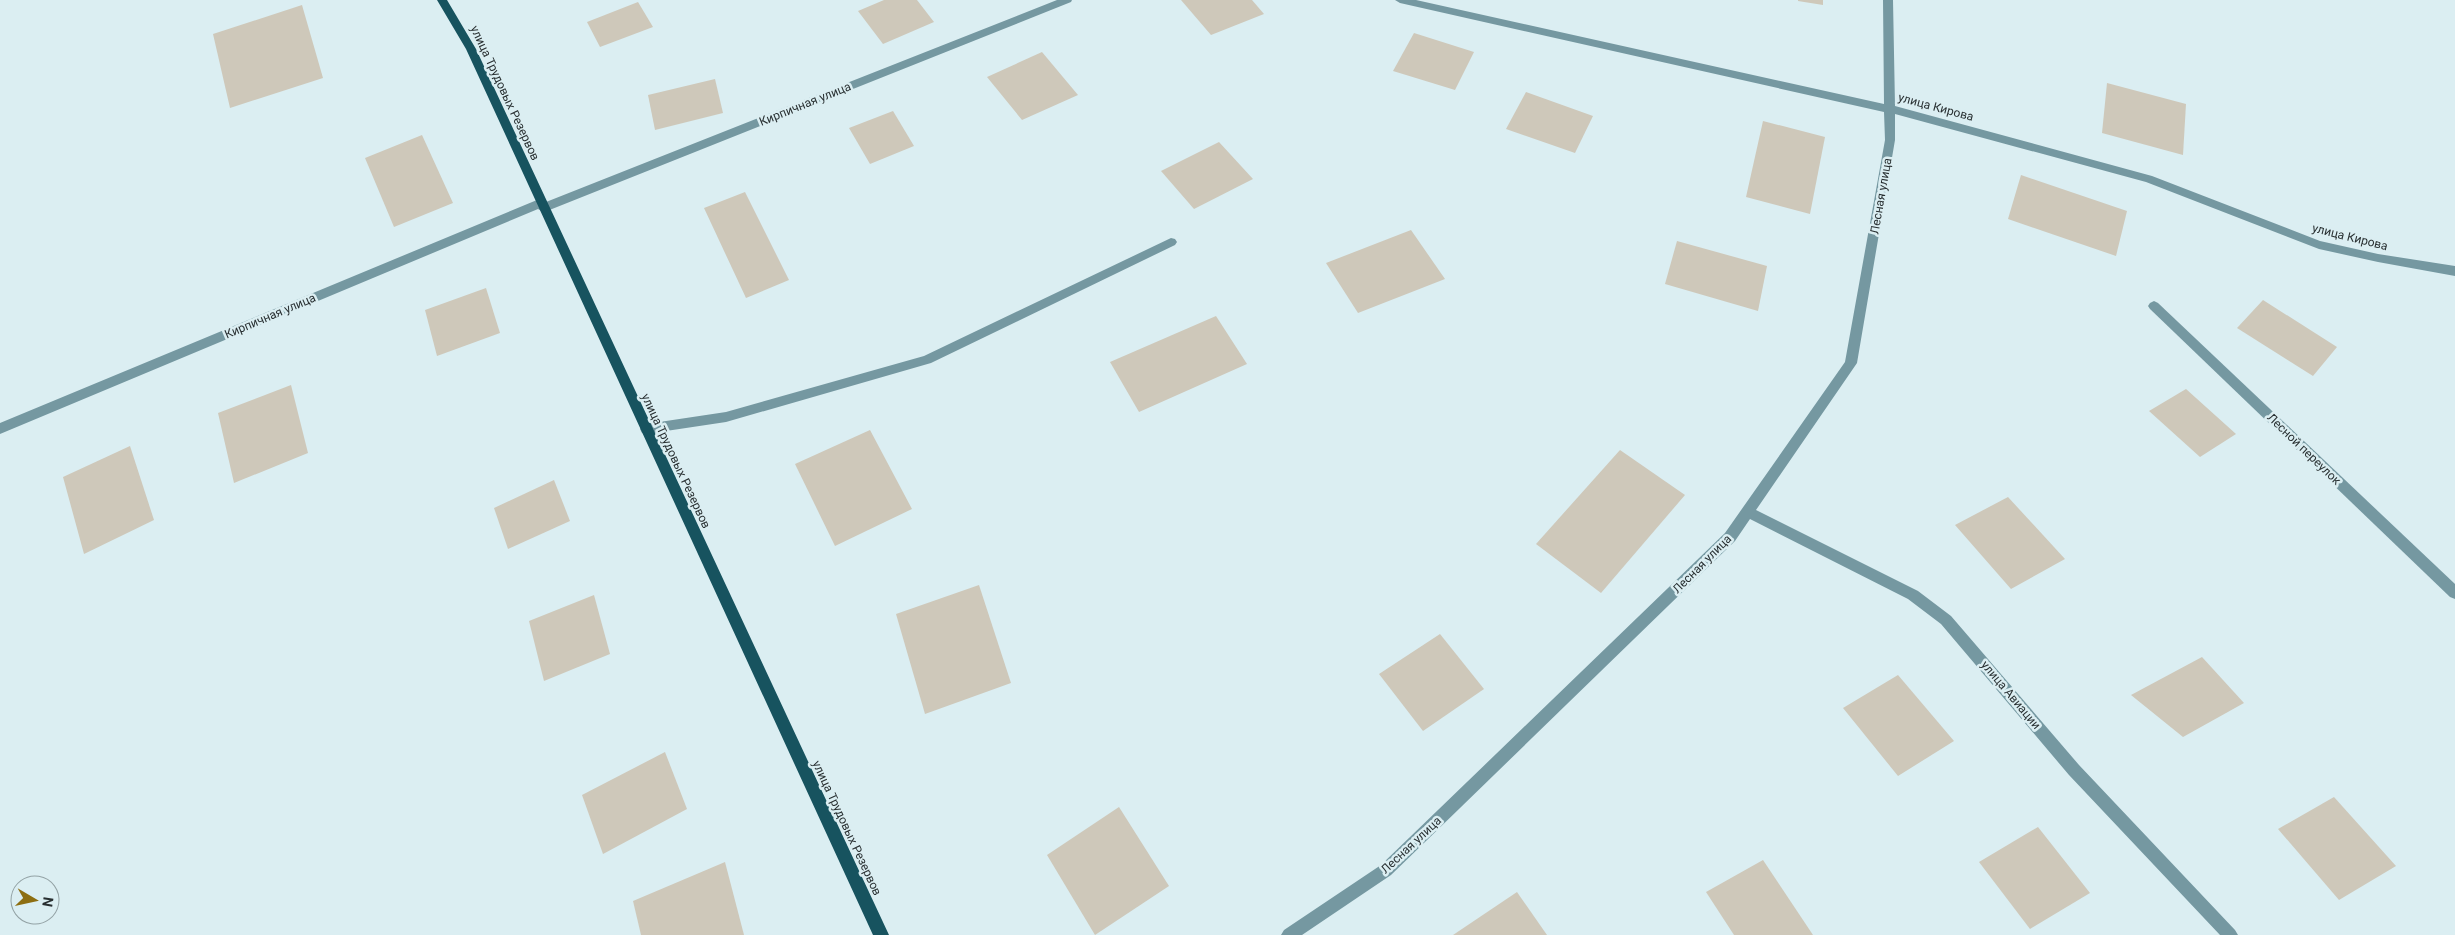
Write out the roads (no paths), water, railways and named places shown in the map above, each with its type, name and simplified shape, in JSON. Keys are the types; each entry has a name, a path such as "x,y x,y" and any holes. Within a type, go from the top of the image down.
{"main road":[{"name":"улица Трудовых Резервов","path":"442,0 471,49 881,935"}],"street":[{"name":"Кирпичная улица","path":"0,429 542,205 1067,0"},
{"name":"улица Кирова","path":"1400,0 1890,109 2148,179 2319,245 2378,258 2455,271"},
{"name":"Лесная улица","path":"1289,935 1386,870 1730,537 1851,362 1890,140 1888,0"},
{"path":"646,429 726,417 927,360 1171,242"},
{"name":"Лесной переулок","path":"2154,306 2455,593"},
{"name":"улица Авиации","path":"1748,512 1913,595 1946,620 2074,770 2230,935"}]}
